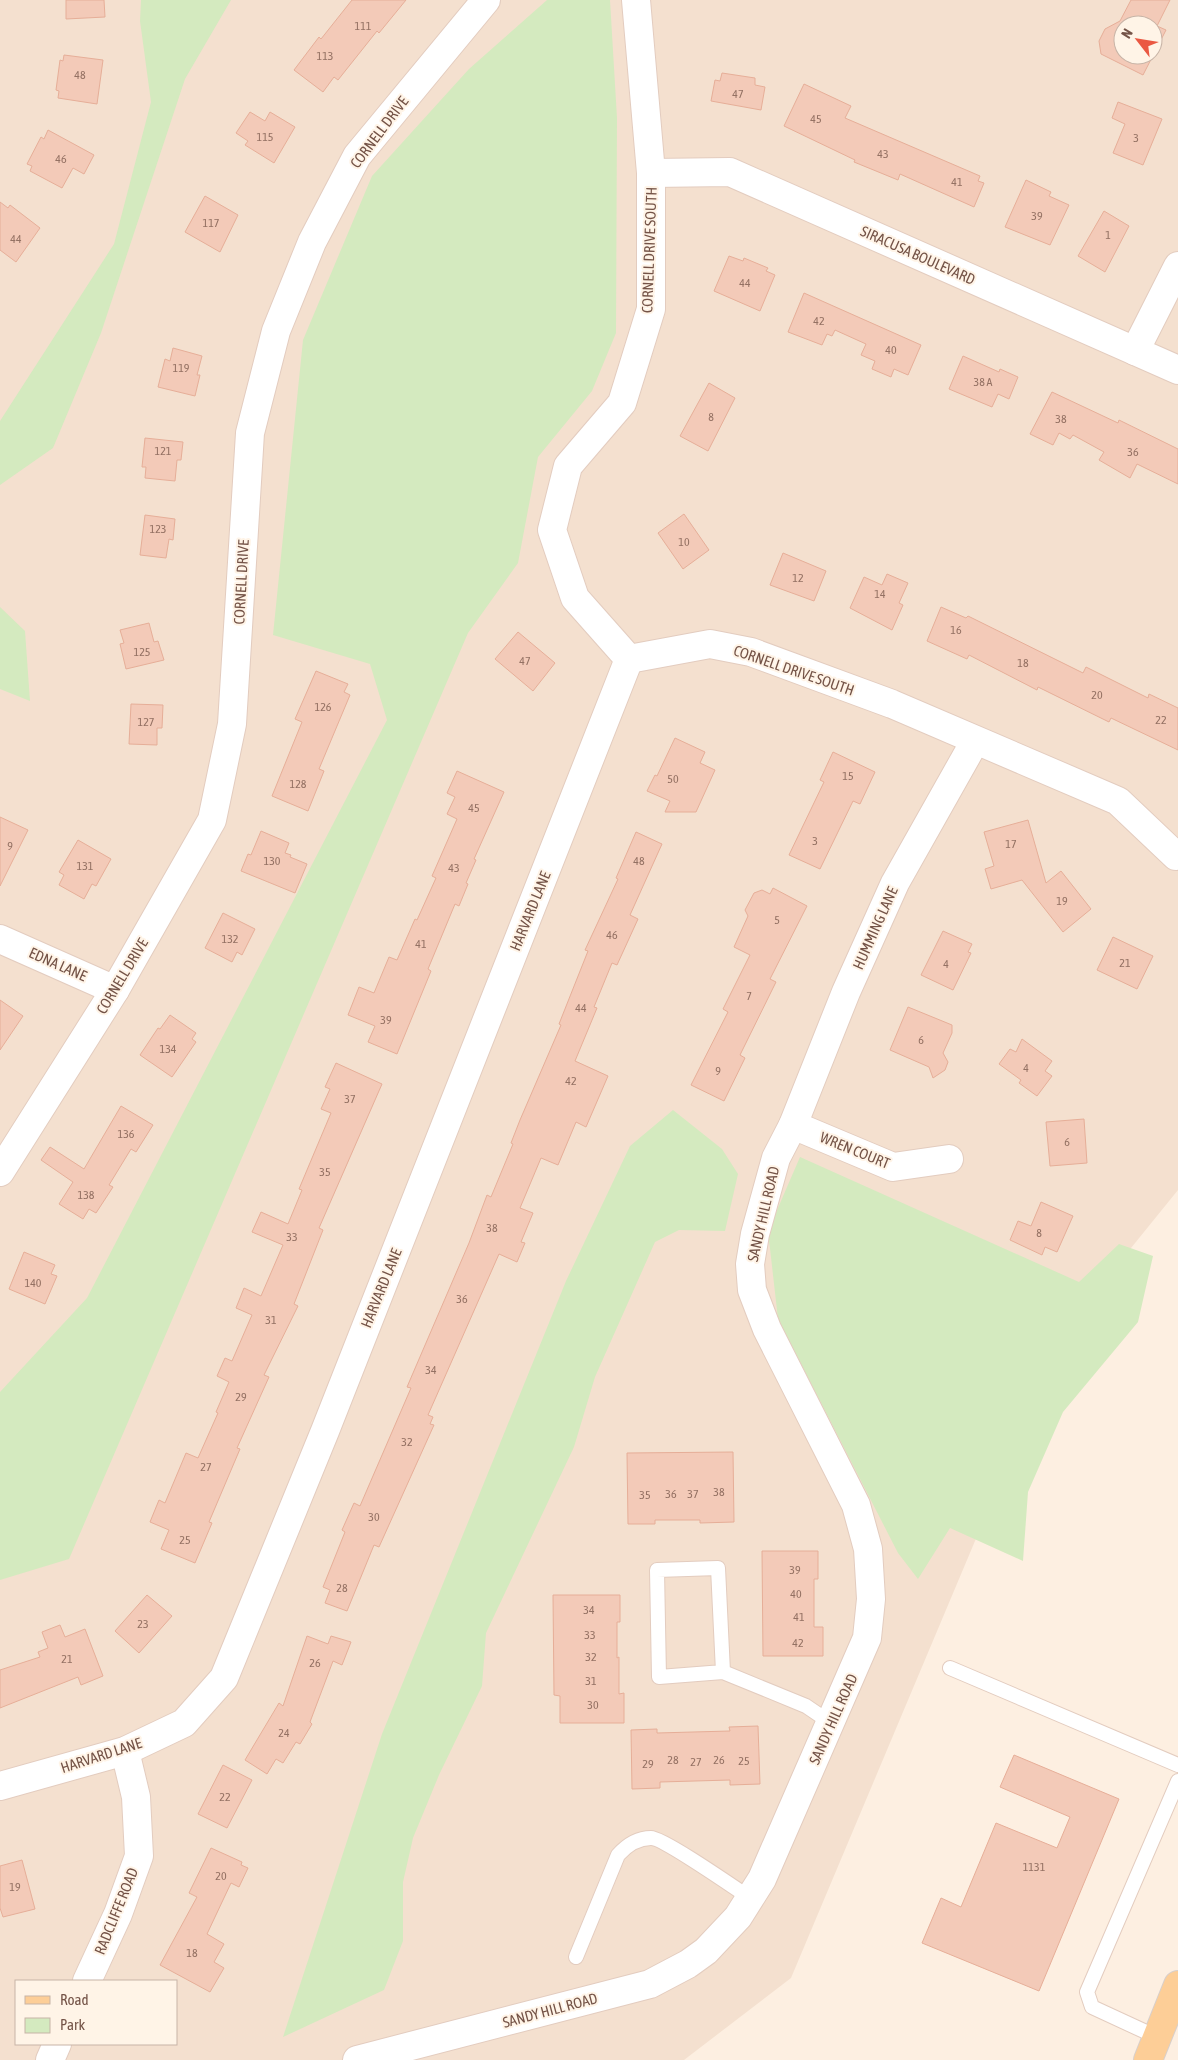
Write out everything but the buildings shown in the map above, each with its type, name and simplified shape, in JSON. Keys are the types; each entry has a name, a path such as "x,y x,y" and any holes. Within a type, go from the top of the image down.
{"main road":[{"path":"1152,2049 1178,1985"}],"street":[{"name":"CORNELL DRIVE","path":"0,1172 115,990 212,820 232,724 250,433 276,330 312,242 357,156 486,0"},
{"name":"CORNELL DRIVE SOUTH","path":"636,0 652,173 651,309 622,403 568,466 552,530 575,598 629,659 710,644 751,652 892,704 1118,801 1176,856"},
{"name":"SIRACUSA BOULEVARD","path":"652,173 730,172 1178,370"},
{"path":"1135,351 1178,266"},
{"name":"HARVARD LANE","path":"0,1786 125,1750 184,1723 224,1678 328,1422 629,659"},
{"name":"HUMMING LANE","path":"793,1125 846,992 895,883 975,741"},
{"name":"EDNA LANE","path":"0,939 115,990"},
{"name":"WREN COURT","path":"793,1125 894,1167 949,1159"},
{"name":"SANDY HILL ROAD","path":"357,2060 650,1984 688,1964 706,1951 738,1918 762,1879 868,1638 871,1600 868,1549 856,1505 767,1329 752,1290 750,1264 755,1234 776,1158 793,1125"},
{"name":"RADCLIFFE ROAD","path":"87,1980 118,1914 138,1856 136,1797 125,1750"},
{"path":"50,2060 57,2045"}],"lane":[{"path":"723,1672 718,1568 657,1570 658,1677 723,1672 806,1706 831,1723"},
{"path":"950,1668 1178,1765"},
{"path":"1152,2049 1092,2008 1087,1992 1178,1781"},
{"path":"576,1957 618,1855 628,1844 641,1839 653,1838 669,1845 750,1898"}],"shaded area":[{"path":"0,0 1178,0 1178,1190 1063,1332 791,1978 684,2060 0,2060"}],"green space":[{"path":"141,0 231,0 185,79 101,333 53,448 0,485 0,421 114,244 151,102 140,21"},
{"path":"547,0 610,0 617,118 616,333 592,391 538,457 518,563 468,633 69,1559 0,1580 0,1392 87,1298 387,720 370,664 273,635 303,340 372,176 469,69"},
{"path":"0,607 25,631 30,701 0,689"},
{"path":"673,1110 722,1149 738,1174 725,1231 679,1230 655,1242 595,1377 574,1447 486,1633 482,1686 439,1775 413,1838 403,1882 403,1941 384,1990 283,2037 382,1734 566,1281 630,1146"},
{"path":"800,1157 1079,1282 1119,1244 1153,1256 1138,1322 1063,1412 1028,1492 1023,1561 950,1528 918,1579 898,1553 778,1319 768,1231"}]}
